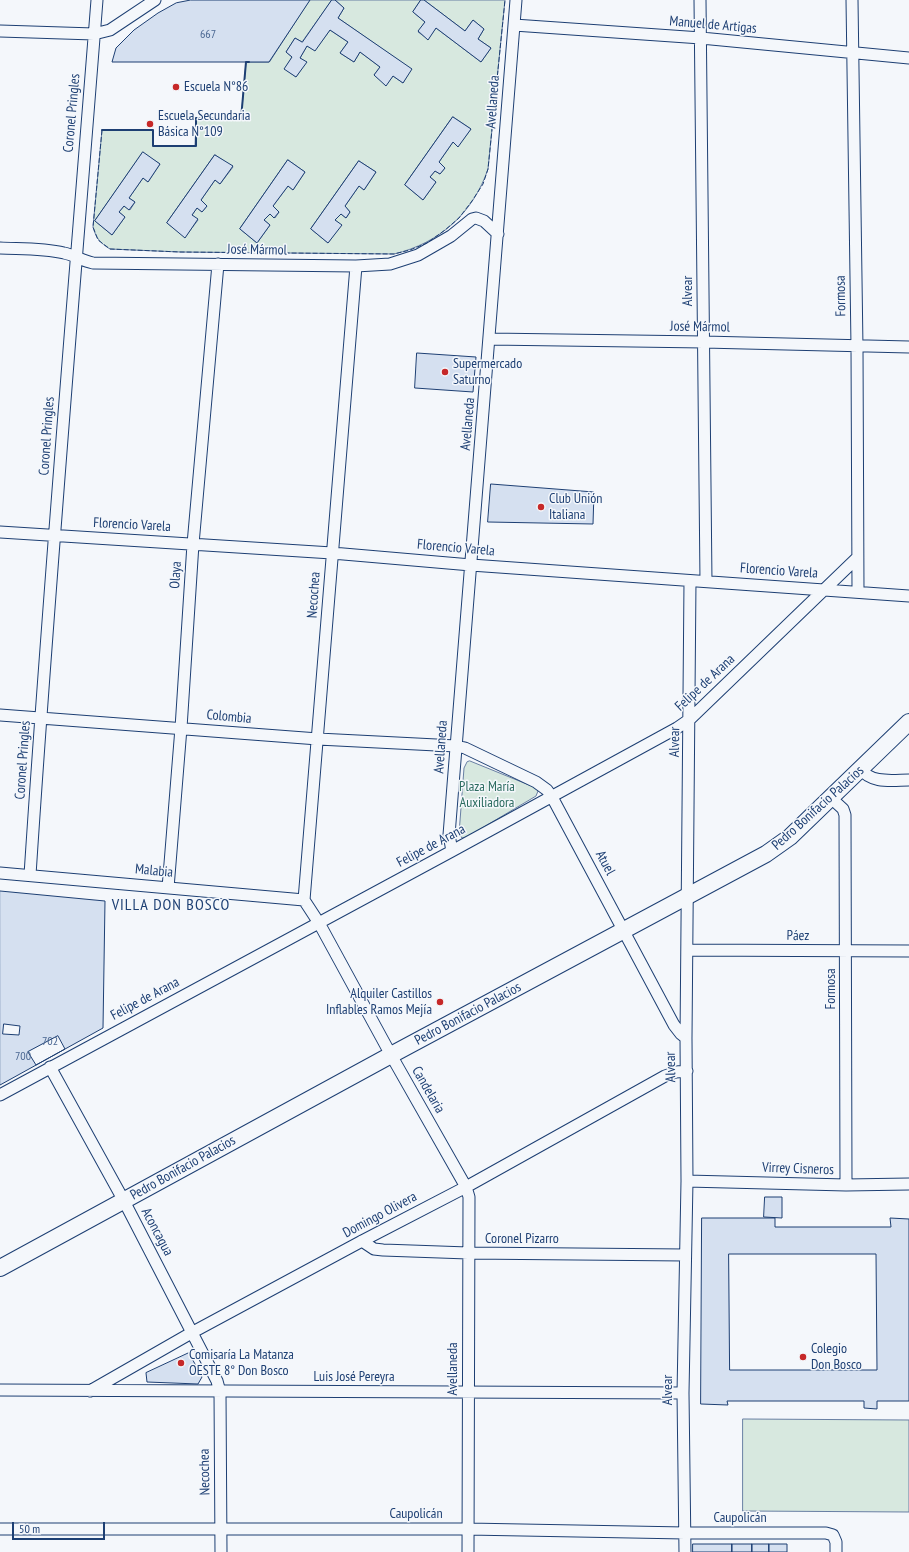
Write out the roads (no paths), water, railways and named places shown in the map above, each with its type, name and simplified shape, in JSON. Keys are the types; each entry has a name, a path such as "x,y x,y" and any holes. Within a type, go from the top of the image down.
{"street":[{"name":"Coronel Pringles","path":"30,875 40,717 55,536 75,257 97,0"},
{"path":"0,31 94,34 110,30 155,0"},
{"name":"Avellaneda","path":"452,851 449,835 516,0"},
{"name":"Alvear","path":"700,0 706,581"},
{"name":"Formosa","path":"852,0 857,347 858,591"},
{"name":"Manuel de Artigas","path":"514,25 701,38 909,58"},
{"name":"José Mármol","path":"0,248 51,250 66,253 83,261 94,263 356,266 390,264 418,255 451,236 472,219 476,218 484,222 498,234"},
{"name":"Olaya","path":"168,888 181,728 193,544 218,264"},
{"name":"Necochea","path":"304,900 356,266"},
{"name":"José Mármol","path":"490,339 704,342 909,348"},
{"name":"Florencio Varela","path":"0,532 332,553 470,565 690,581 858,591 909,596"},
{"name":"Felipe de Arana","path":"0,1095 678,728 690,719 857,558"},
{"name":"Alvear","path":"685,1552 683,1393 687,1181 686,1038 690,719 690,581"},
{"name":"Colombia","path":"0,715 318,739 456,746"},
{"name":"Pedro Bonifacio Palacios","path":"0,1268 391,1055 766,854 790,837 909,722"},
{"name":"Atuel","path":"456,746 465,748 536,782 547,790 552,796 674,1025 680,1034 686,1038"},
{"path":"861,769 865,775 879,780 909,780"},
{"name":"Formosa","path":"831,798 843,809 845,815 846,1185"},
{"name":"Malabia","path":"0,873 304,900"},
{"path":"304,900 319,923"},
{"name":"Candelaria","path":"319,923 391,1055 466,1187"},
{"name":"Páez","path":"687,950 846,952 909,951"},
{"name":"Aconcagua","path":"50,1067 124,1201 193,1332 217,1381 220,1392"},
{"name":"Domingo Olivera","path":"89,1391 193,1332 466,1187 665,1076 676,1072 687,1071"},
{"name":"Virrey Cisneros","path":"687,1181 846,1185 909,1184"},
{"name":"Avellaneda","path":"466,1187 469,1197 467,1392 468,1552"},
{"name":"Coronel Pizarro","path":"362,1241 374,1249 468,1253 685,1255"},
{"name":"Luis José Pereyra","path":"0,1390 683,1393"},
{"name":"Necochea","path":"220,1392 221,1552"},
{"name":"Caupolicán","path":"0,1529 468,1529 685,1533 818,1533 833,1535 836,1542 836,1552"}],"place":[{"name":"Escuela N°86","path":"176,87"},
{"name":"Escuela Secundaria Básica N°109","path":"150,124"},
{"name":"Supermercado Saturno","path":"445,372"},
{"name":"Club Unión Italiana","path":"541,507"},
{"name":"Alquiler Castillos Inflables Ramos Mejía","path":"440,1002"},
{"name":"Colegio Don Bosco","path":"803,1357"},
{"name":"Comisaría La Matanza OESTE 8° Don Bosco","path":"181,1363"}],"district":[{"name":"VILLA DON BOSCO","path":"171,905"}],"park label":[{"name":"Plaza María Auxiliadora","path":"487,796"}]}
